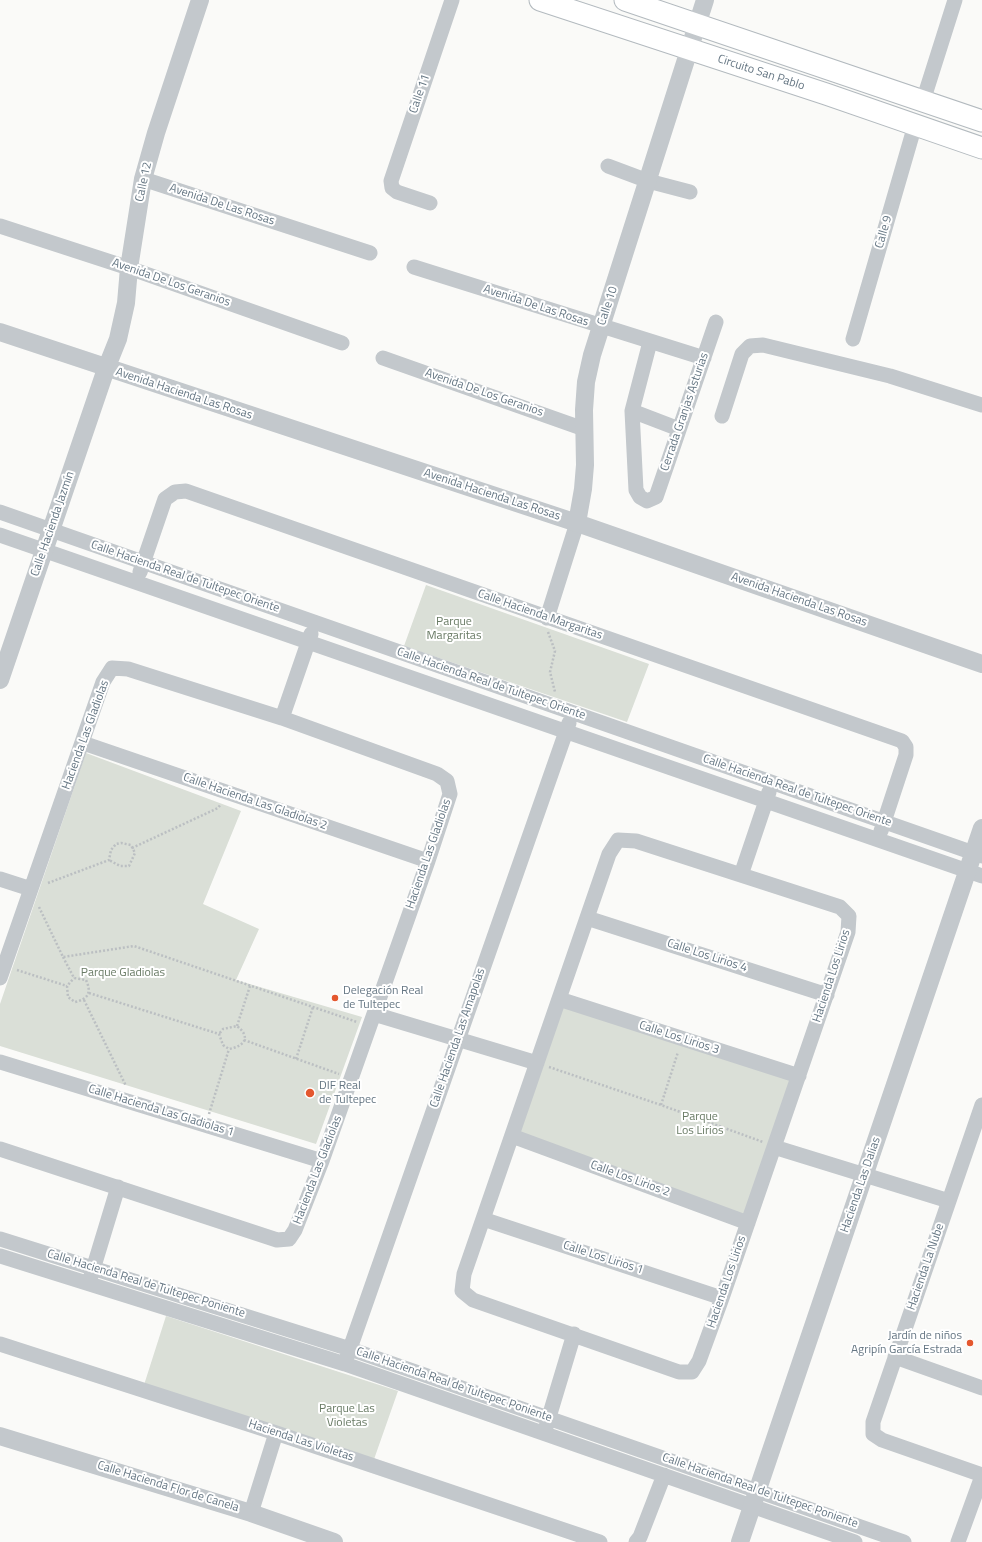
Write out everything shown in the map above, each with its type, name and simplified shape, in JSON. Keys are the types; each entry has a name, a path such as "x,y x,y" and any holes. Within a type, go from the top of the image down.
{"main road":[{"name":"Circuito San Pablo","path":"540,0 688,50 826,94 982,148"},
{"name":"Circuito San Pablo","path":"624,0 982,121"}],"street":[{"name":"Calle 12","path":"106,369 118,339 126,303 129,268 143,179 156,133 200,0"},
{"name":"Calle 11","path":"430,203 397,192 392,188 391,181 452,0"},
{"name":"Calle 10","path":"547,618 577,523 584,477 584,410 586,382 601,327 705,0"},
{"path":"923,101 955,0"},
{"name":"Calle 9","path":"853,339 915,125"},
{"path":"608,166 648,180 690,192"},
{"name":"Avenida De Las Rosas","path":"143,179 370,253"},
{"name":"Avenida De Los Geranios","path":"0,226 129,268 342,343"},
{"name":"Avenida De Las Rosas","path":"414,267 601,327 704,358"},
{"name":"Cerrada Granjas Asturias","path":"632,411 636,490 640,498 647,501 656,497 716,322"},
{"name":"Avenida Hacienda Las Rosas","path":"0,332 106,369 577,523 982,664"},
{"path":"650,342 632,411 679,429"},
{"path":"722,416 742,354 750,346 763,345 890,376 982,405"},
{"name":"Avenida De Los Geranios","path":"383,358 584,429"},
{"name":"Calle Hacienda Jazmín","path":"0,680 106,369"},
{"name":"Calle Hacienda Margaritas","path":"136,583 165,499 175,492 186,491 902,741 906,747 906,756 878,840"},
{"name":"Calle Hacienda Real de Tultepec Oriente","path":"0,512 978,854"},
{"path":"0,535 975,873"},
{"path":"282,718 316,622"},
{"name":"Hacienda Las Gladiolas","path":"0,1149 277,1240 289,1239 295,1230 322,1161 428,861 450,794 447,781 438,774 282,718 128,669 112,668 103,682 2,972"},
{"name":"Calle Hacienda Las Amapolas","path":"345,1364 566,731 566,710"},
{"name":"Calle Hacienda Las Gladiolas 2","path":"83,743 428,861"},
{"path":"741,875 773,782"},
{"name":"Hacienda Las Dalias","path":"740,1542 865,1174 975,873 982,828"},
{"name":"Hacienda Los Lirios","path":"618,840 636,841 840,906 849,916 848,932 827,995 722,1298 699,1361 692,1372 680,1372 473,1300 462,1291 464,1274 587,918 609,854 618,840"},
{"path":"0,879 31,889"},
{"name":"Calle Los Lirios 4","path":"587,918 827,995"},
{"name":"Calle Los Lirios 3","path":"559,999 799,1076"},
{"path":"372,1020 458,1038 537,1063"},
{"name":"Calle Hacienda Las Gladiolas 1","path":"0,1062 322,1161"},
{"name":"Hacienda La Nube","path":"982,1104 976,1140 949,1201 873,1422 873,1434 882,1440 982,1476"},
{"name":"Calle Los Lirios 2","path":"512,1136 748,1223"},
{"path":"774,1147 949,1201"},
{"path":"89,1283 118,1187"},
{"name":"Calle Los Lirios 1","path":"483,1219 722,1298"},
{"name":"Calle Hacienda Real de Tultepec Poniente","path":"0,1239 350,1349 549,1418 755,1498 830,1538 856,1542"},
{"name":"Calle Hacienda Real de Tultepec Poniente","path":"0,1256 345,1364 664,1475 755,1498 904,1542"},
{"path":"544,1433 574,1334"},
{"name":"Hacienda Las Violetas","path":"0,1344 276,1433 600,1542"},
{"path":"895,1357 982,1388"},
{"path":"251,1513 276,1433"},
{"name":"Calle Hacienda Flor de Canela","path":"0,1436 251,1513 334,1542"},
{"path":"636,1542 640,1537 664,1475"},
{"path":"958,1542 982,1476"}],"path":[{"path":"547,618 545,623 555,651 550,672 566,710"},
{"path":"132,848 218,808 231,793"},
{"path":"74,978 31,889 108,860 120,866 129,866 135,854 131,845 121,843 116,844 111,850 108,860"},
{"path":"63,957 134,946 313,1007 372,1020"},
{"path":"2,972 66,986"},
{"path":"66,986 74,978"},
{"path":"66,986 68,997 75,1002 84,1000 89,993 90,988 86,980 74,978"},
{"path":"237,1026 250,986"},
{"path":"89,993 219,1034"},
{"path":"84,1000 135,1103"},
{"path":"296,1058 313,1007"},
{"path":"237,1026 243,1030 243,1044 229,1049 223,1045 219,1034 224,1029 237,1026"},
{"path":"661,1105 682,1039"},
{"path":"244,1040 352,1078"},
{"path":"206,1125 229,1049"},
{"path":"537,1063 661,1105 774,1147"}],"green space":[{"name":"Parque Margaritas","path":"426,585 649,664 627,722 404,646"},
{"name":"Parque Gladiolas","path":"86,753 241,811 203,904 259,929 236,980 362,1017 316,1144 0,1046 0,1004"},
{"name":"Parque Los Lirios","path":"561,1002 792,1080 744,1216 517,1134"},
{"name":"Parque Las Violetas","path":"166,1316 398,1391 372,1465 143,1388"}],"place":[{"name":"Delegación Real de Tultepec","path":"335,998"},
{"name":"DIF Real de Tultepec","path":"310,1093"},
{"name":"Jardín de niños Agripín García Estrada","path":"970,1343"}]}
